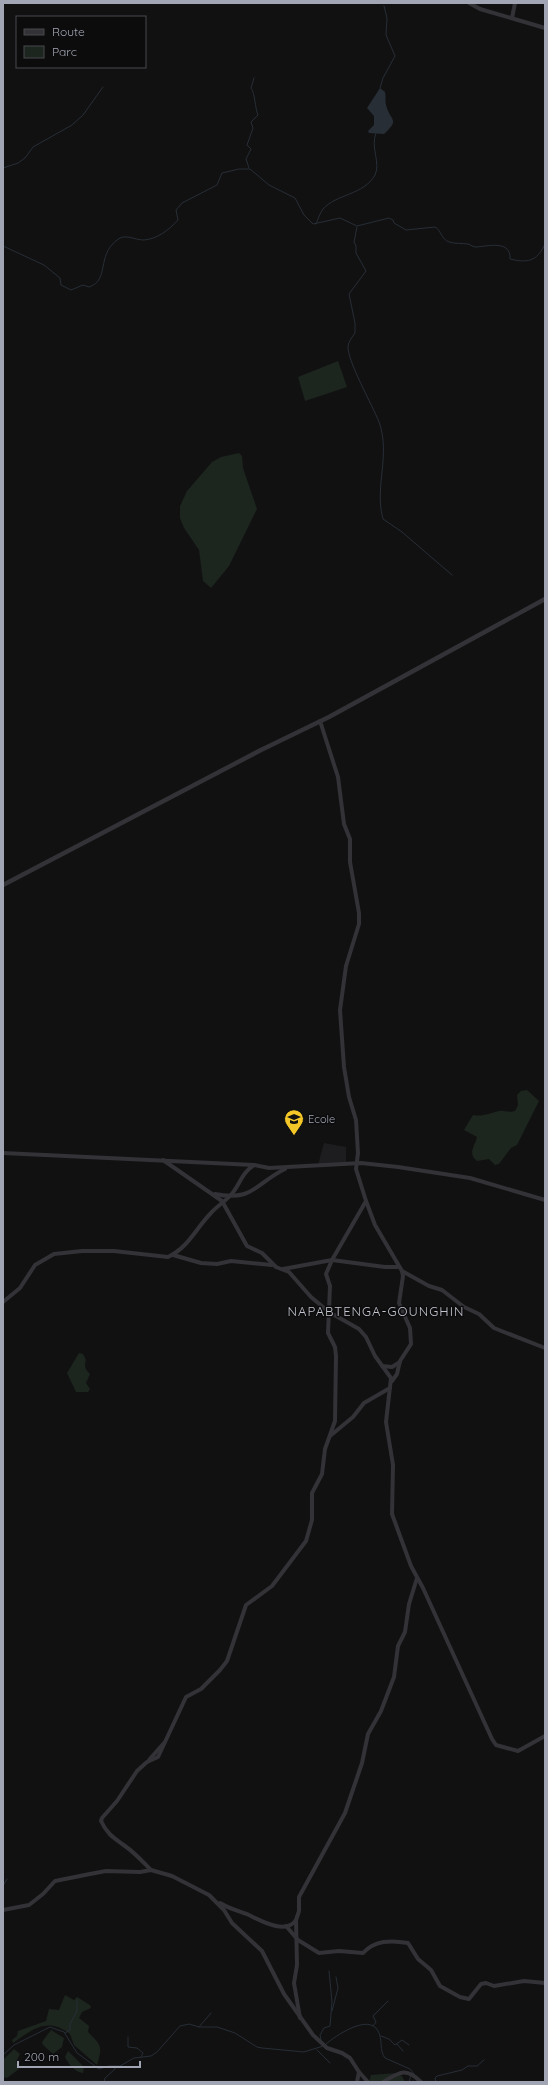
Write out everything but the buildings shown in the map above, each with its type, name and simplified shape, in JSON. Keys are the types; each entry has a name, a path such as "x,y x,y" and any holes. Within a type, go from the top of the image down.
{"street":[{"path":"469,3 480,8 545,28"},
{"path":"480,8 481,3"},
{"path":"512,18 514,3"},
{"path":"3,885 261,750 320,721 545,599"},
{"path":"320,721 338,776 344,824 350,839 350,862 359,914 359,924 346,966 340,1010 344,1067 349,1097 356,1120 358,1153 356,1169 366,1201 375,1226 398,1267 402,1271 429,1286 442,1290 464,1307 479,1314 494,1328 545,1348"},
{"path":"3,1152 254,1165 269,1168 357,1163 398,1167 470,1178 545,1200"},
{"path":"163,1160 223,1202 238,1226 243,1241 247,1246 262,1253 273,1265"},
{"path":"3,1302 20,1288 35,1265 54,1254 88,1251 125,1252 168,1257 172,1255 186,1245 210,1214 229,1197 244,1173 254,1165"},
{"path":"212,1194 229,1197 243,1196 254,1190 269,1177 286,1168"},
{"path":"151,1870 125,1846 112,1838 100,1821 117,1801 137,1771 147,1762 158,1757 186,1697 201,1689 227,1661 246,1605 272,1586 306,1541 312,1520 312,1493 322,1474 325,1449 335,1420 336,1356 328,1333 330,1286 326,1274 332,1260 366,1201"},
{"path":"172,1255 201,1263 217,1264 231,1261 273,1265 283,1269 329,1312 359,1329 366,1337 392,1381"},
{"path":"283,1269 332,1260 385,1267 398,1267"},
{"path":"382,1366 392,1367 400,1361 410,1347 412,1339 408,1322 399,1303 403,1276 402,1271"},
{"path":"400,1361 397,1374 392,1381 390,1388 386,1422 393,1465 392,1514 411,1566 496,1745 518,1750 545,1736"},
{"path":"330,1436 353,1417 364,1403 390,1388"},
{"path":"3,1910 29,1905 43,1894 55,1881 106,1871 140,1872 151,1870 172,1876 209,1895 228,1908 249,1915 260,1922 291,1926 296,1920 299,1911 300,1891 326,1848 332,1833 345,1812 362,1763 368,1734 381,1711 394,1678 398,1646 405,1632 409,1604 417,1578"},
{"path":"209,1895 224,1910 232,1923 262,1951 284,1994 300,2019 321,2044 350,2058 358,2072 368,2082"},
{"path":"296,1920 298,1940 294,1983 300,2019"},
{"path":"286,1926 298,1940 319,1952 339,1951 363,1953 369,1946 384,1941 408,1943 418,1959 431,1970 440,1986 460,1997 469,1998 481,1984 486,1983 494,1986 524,1981 545,1983"},
{"path":"357,2082 358,2072"},
{"path":"383,2082 402,2072 409,2072 421,2082"}],"shaded area":[{"path":"380,88 385,92 386,105 393,122 384,134 369,133 368,131 374,125 374,116 367,108"},
{"path":"324,1143 346,1147 346,1164 318,1165"}],"green space":[{"path":"338,361 347,387 305,401 298,377"},
{"path":"239,453 242,456 243,468 257,509 229,566 211,588 203,581 199,550 184,528 180,518 180,506 187,491 212,462 221,457"},
{"path":"527,1090 539,1101 517,1145 511,1148 499,1164 495,1165 489,1159 477,1161 472,1155 472,1149 477,1137 464,1130 473,1115 483,1115 499,1111 515,1111 518,1105 517,1095 521,1091"},
{"path":"79,1353 83,1354 86,1360 85,1367 90,1374 86,1383 90,1389 88,1392 76,1392 67,1373"},
{"path":"65,1995 74,2000 77,1997 90,2005 91,2008 82,2012 79,2018 89,2026 88,2032 100,2046 100,2054 97,2065 74,2045 70,2034 55,2026 41,2026 13,2043 12,2040 17,2036 18,2031 46,2021 49,2009 59,2010"},
{"path":"51,2030 64,2038 62,2047 53,2054 43,2045 42,2042"},
{"path":"14,2049 20,2054 16,2062 19,2069 7,2078 3,2077 3,2060"},
{"path":"68,2051 84,2067 83,2073 80,2073 72,2068 65,2057"},
{"path":"396,2073 402,2076 405,2082 369,2082 371,2075"}],"waterway":[{"path":"380,88 383,78 395,56 386,35 387,18 384,6"},
{"path":"249,168 246,159 251,149 247,145 253,128 251,122 258,115 251,88 254,78"},
{"path":"3,168 18,163 25,158 33,147 72,125 83,115 103,87"},
{"path":"316,224 323,209 329,204 364,187 375,175 377,170 374,144 376,133"},
{"path":"3,246 44,265 60,278 61,285 71,290 83,285 89,287 95,284 99,279 107,253 117,240 123,237 140,240 154,238 171,227 178,220 176,210 182,203 217,185 222,173 239,169 250,169 269,185 295,198 304,215 313,224 340,218 357,226 389,218 393,220 394,223 406,230 435,227 439,230 444,239 451,243 468,244 476,247 493,245 503,247 507,249 510,259 522,261 535,258 545,244"},
{"path":"357,227 354,242 356,246 356,253 366,271 349,294 355,323 355,333 348,346 352,362 379,422 382,434 383,459 380,495 383,519 402,532 452,575"},
{"path":"3,1886 7,1879"},
{"path":"321,2040 320,2035 324,2028 330,2026 332,2002 329,1971"},
{"path":"332,2011 338,1988 336,1977"},
{"path":"65,2033 70,2030 70,2024 77,2011 77,2001"},
{"path":"373,2026 376,2022 373,2016 388,2001"},
{"path":"199,2027 211,2013"},
{"path":"3,2055 14,2045 50,2027 64,2032 77,2053 99,2069 109,2066 120,2066 134,2058 151,2056 157,2052 180,2026 189,2024 199,2027 217,2027 235,2033 257,2047 262,2048 304,2052 323,2046"},
{"path":"326,2044 352,2028 367,2024 374,2026 378,2031 382,2052 385,2058 410,2069 415,2075"},
{"path":"381,2036 389,2039 395,2045 402,2040 409,2045"},
{"path":"128,2037 128,2047 137,2048 143,2053 141,2057"},
{"path":"397,2044 403,2051"},
{"path":"317,2050 330,2063"},
{"path":"436,2082 435,2078 437,2076 462,2070 468,2066 477,2066 484,2060"},
{"path":"104,2082 105,2078 115,2069 115,2066"},
{"path":"409,2082 411,2075"}],"place":[{"name":"Ecole","path":"294,1136"}],"district":[{"name":"NAPABTENGA-GOUNGHIN","path":"376,1311"}]}
